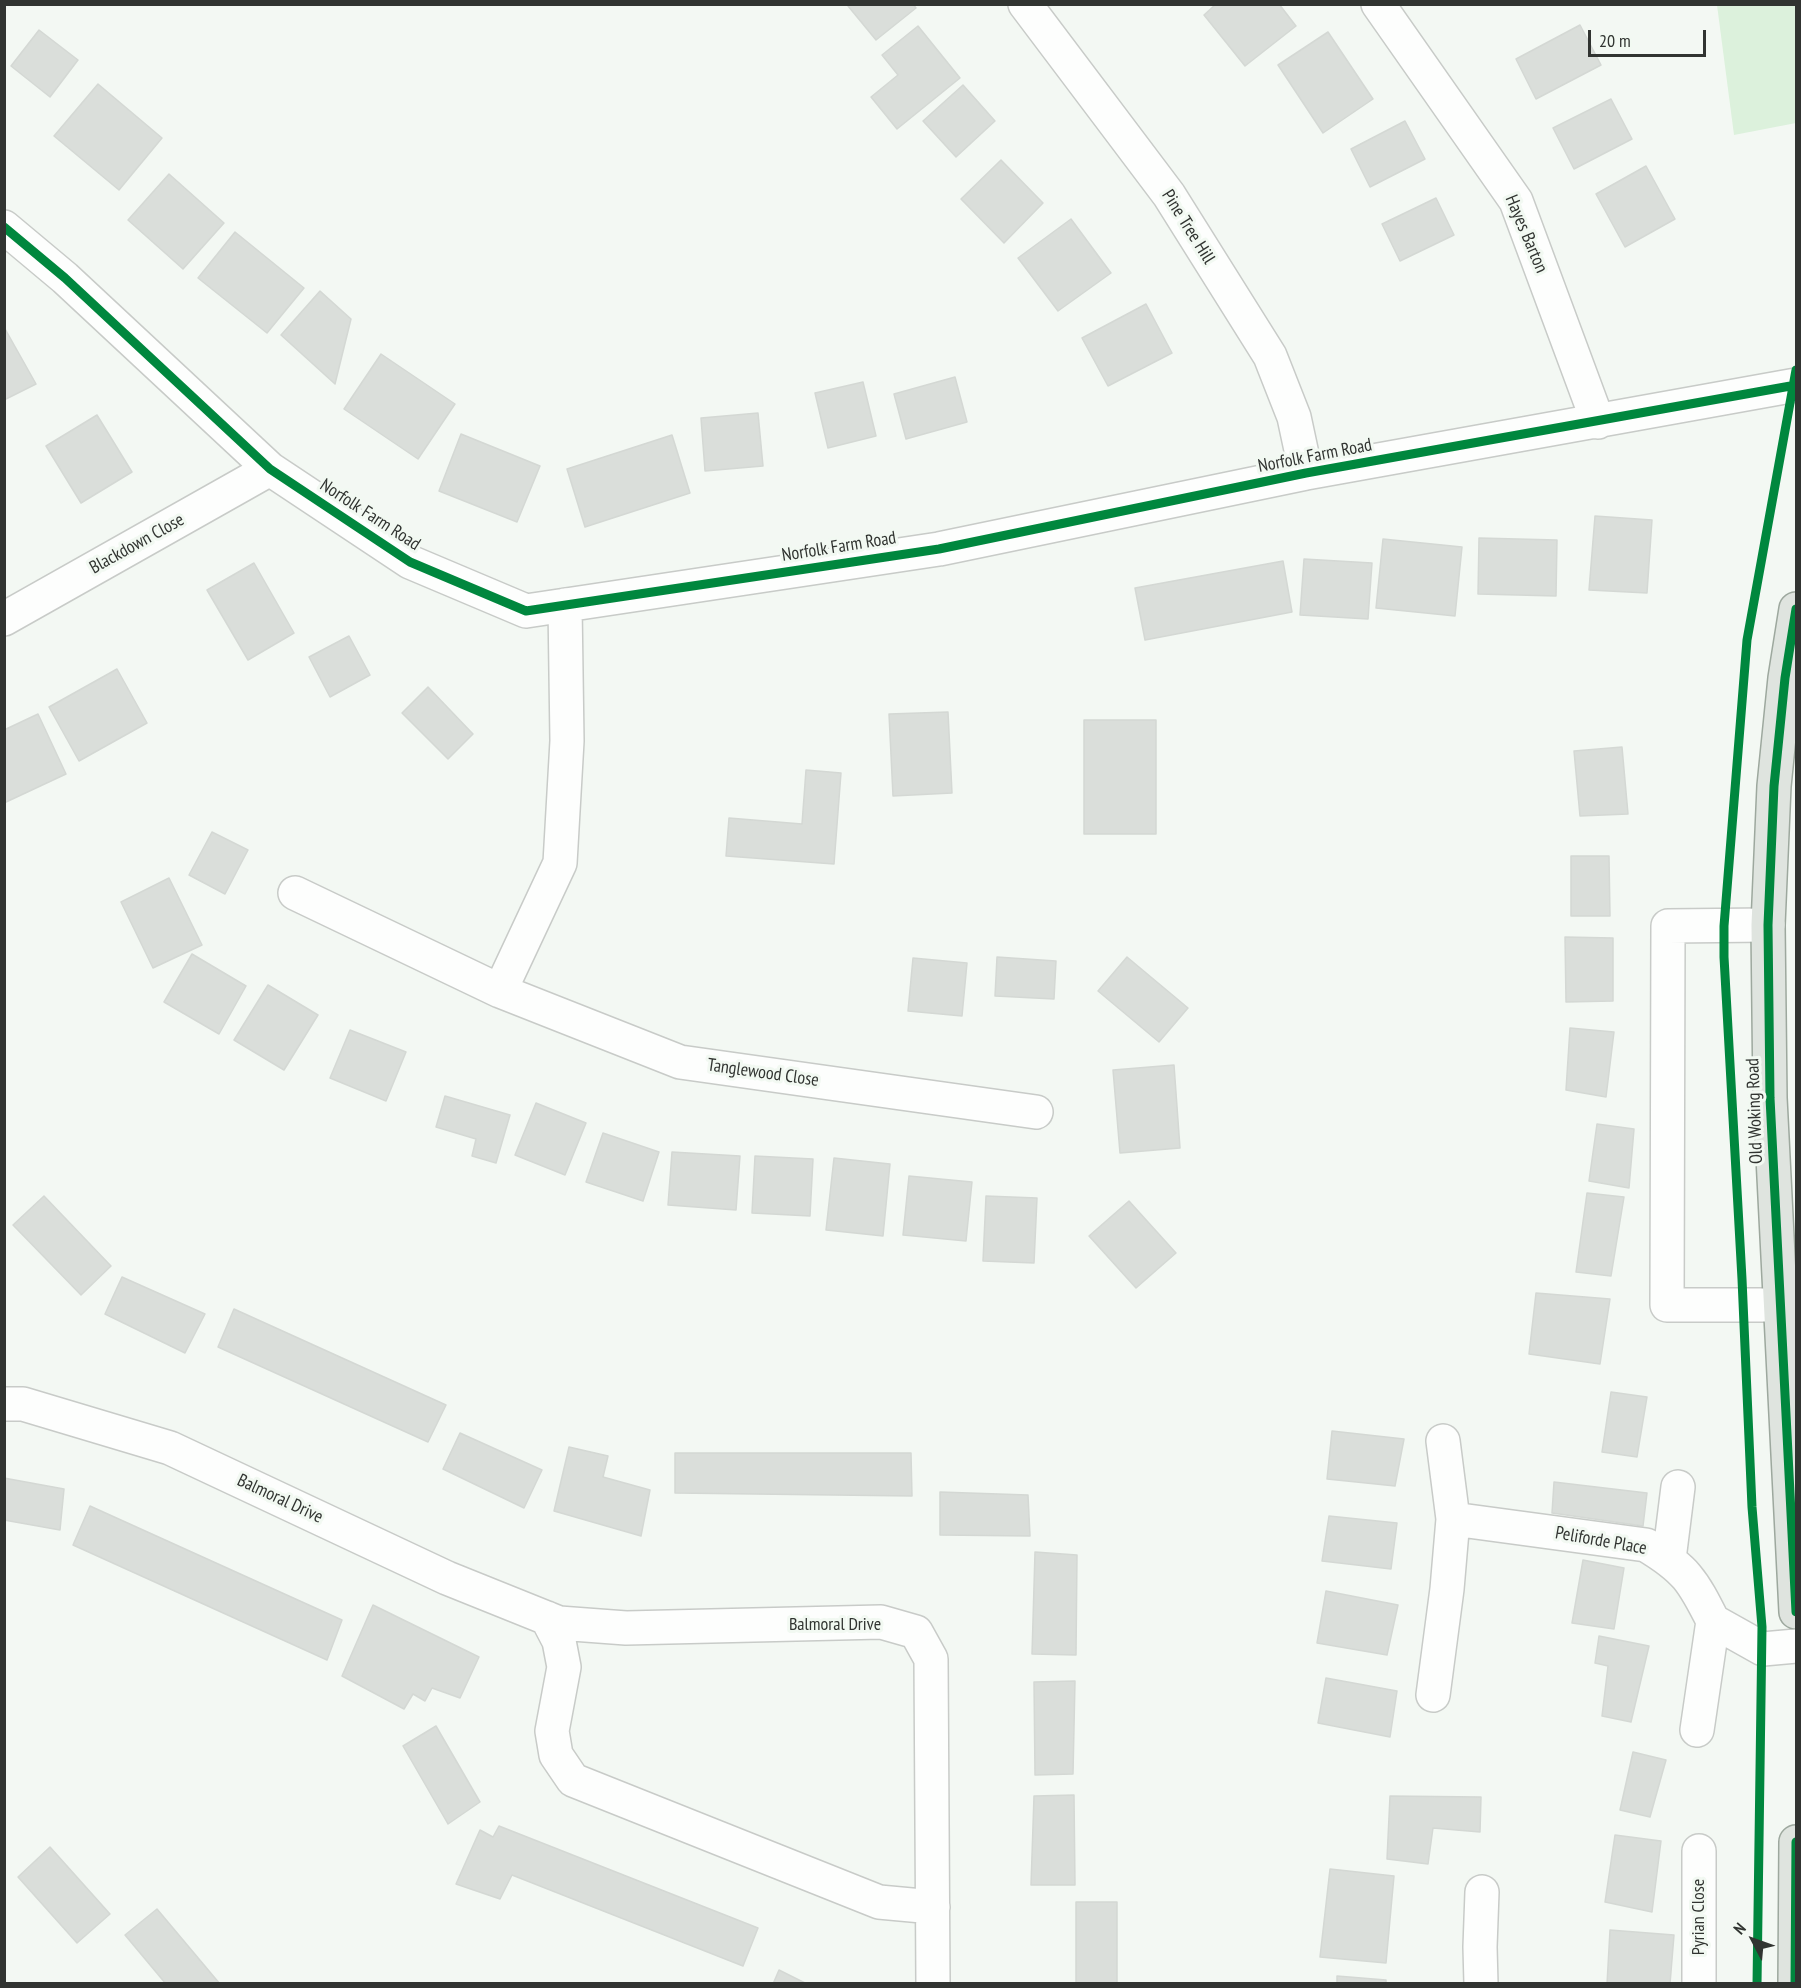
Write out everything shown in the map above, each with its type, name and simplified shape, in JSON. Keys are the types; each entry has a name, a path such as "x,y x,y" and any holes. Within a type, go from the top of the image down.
{"main road":[{"name":"Old Woking Road","path":"1797,609 1785,678 1774,786 1768,925 1770,1098 1779,1305 1797,1612"},
{"path":"1795,1983 1797,1842"}],"street":[{"name":"Pine Tree Hill","path":"1025,4 1170,195 1270,356 1293,417 1306,473"},
{"name":"Hayes Barton","path":"1378,4 1516,201 1598,422"},
{"name":"Norfolk Farm Road","path":"4,227 65,278 270,469 410,562 526,611 939,549 1306,473 1797,385"},
{"name":"Blackdown Close","path":"4,619 270,469"},
{"path":"500,991 560,863 567,741 565,605"},
{"name":"Tanglewood Close","path":"295,893 500,991 680,1062 1036,1112"},
{"path":"1768,925 1668,926 1667,1305 1779,1305"},
{"name":"Balmoral Drive","path":"4,1404 23,1404 170,1448 447,1578 559,1623 626,1628 881,1622 916,1632 932,1659 933,1983"},
{"path":"1433,1695 1447,1589 1453,1519 1443,1441"},
{"path":"1669,1559 1678,1487"},
{"name":"Peliforde Place","path":"1453,1519 1646,1545 1669,1559 1688,1575 1713,1622"},
{"path":"547,1618 559,1641 564,1667 556,1699 553,1739 556,1755 573,1780 879,1902 933,1908"},
{"path":"1697,1730 1713,1622 1762,1649 1797,1646"},
{"name":"Pyrian Close","path":"1699,1851 1699,1983"},
{"path":"1481,1983 1482,1892"}],"green space":[{"path":"1717,5 1796,5 1796,123 1734,135"}],"building":[{"path":"849,4 913,4 916,8 876,40 848,6"},
{"path":"1216,4 1279,4 1296,26 1245,66 1204,15"},
{"path":"1580,25 1601,65 1536,99 1516,59"},
{"path":"918,26 960,78 897,129 871,97 898,75 882,55"},
{"path":"39,30 78,60 50,97 11,66"},
{"path":"1328,32 1373,99 1323,133 1278,65"},
{"path":"98,84 162,138 119,190 54,136"},
{"path":"963,85 995,121 956,157 923,121"},
{"path":"1611,99 1632,139 1574,169 1553,128"},
{"path":"1405,121 1425,159 1370,187 1351,149"},
{"path":"1001,160 1043,203 1004,243 961,199"},
{"path":"1646,166 1675,219 1625,247 1596,194"},
{"path":"169,174 224,223 183,269 128,220"},
{"path":"1436,198 1454,235 1400,261 1382,224"},
{"path":"1071,219 1111,273 1058,311 1018,258"},
{"path":"235,232 304,288 267,333 198,278"},
{"path":"320,291 351,319 335,384 281,335"},
{"path":"1146,304 1172,353 1108,386 1082,338"},
{"path":"4,327 36,384 4,400"},
{"path":"381,354 455,404 418,459 344,409"},
{"path":"955,377 967,422 906,439 894,394"},
{"path":"863,382 876,436 828,448 815,393"},
{"path":"758,413 763,466 705,471 701,418"},
{"path":"97,415 132,472 81,503 46,446"},
{"path":"461,434 540,466 517,522 439,491"},
{"path":"672,435 690,493 585,527 567,469"},
{"path":"1595,516 1652,520 1647,593 1589,590"},
{"path":"1479,538 1557,540 1556,596 1478,594"},
{"path":"1383,539 1462,547 1455,616 1376,608"},
{"path":"1304,559 1372,563 1368,619 1300,615"},
{"path":"1283,561 1292,612 1145,640 1135,588"},
{"path":"254,563 294,633 248,660 207,590"},
{"path":"349,636 370,675 330,697 309,657"},
{"path":"117,669 147,723 79,761 49,707"},
{"path":"428,687 473,734 448,759 402,713"},
{"path":"948,712 952,793 893,796 889,714"},
{"path":"38,714 66,774 4,803 4,730"},
{"path":"1084,720 1156,720 1156,834 1084,834"},
{"path":"1622,747 1628,814 1580,816 1574,751"},
{"path":"806,770 841,773 834,864 726,856 729,818 802,824"},
{"path":"212,832 248,850 225,894 189,875"},
{"path":"1571,856 1609,856 1610,916 1571,916"},
{"path":"169,878 202,945 153,968 121,902"},
{"path":"1565,937 1613,938 1613,1001 1566,1002"},
{"path":"192,954 246,986 219,1034 164,1002"},
{"path":"997,957 1056,961 1054,999 995,996"},
{"path":"1127,957 1188,1008 1159,1042 1098,991"},
{"path":"913,958 967,963 962,1016 908,1011"},
{"path":"268,985 318,1015 284,1070 234,1040"},
{"path":"1570,1028 1614,1032 1606,1097 1566,1090"},
{"path":"350,1030 406,1052 386,1101 330,1078"},
{"path":"1174,1065 1180,1148 1120,1153 1113,1070"},
{"path":"445,1096 510,1115 496,1163 472,1156 476,1139 436,1127"},
{"path":"536,1103 586,1123 565,1175 515,1155"},
{"path":"1597,1124 1634,1129 1629,1188 1589,1181"},
{"path":"603,1133 659,1152 643,1201 586,1182"},
{"path":"672,1152 740,1156 736,1210 668,1205"},
{"path":"755,1156 813,1159 810,1216 752,1213"},
{"path":"834,1158 890,1164 883,1236 826,1230"},
{"path":"909,1176 972,1182 966,1241 903,1235"},
{"path":"1587,1193 1624,1197 1611,1276 1576,1272"},
{"path":"44,1196 111,1266 81,1295 13,1225"},
{"path":"986,1196 1037,1198 1034,1263 983,1261"},
{"path":"1129,1201 1176,1253 1136,1288 1089,1236"},
{"path":"122,1277 205,1314 185,1353 105,1314"},
{"path":"1536,1293 1610,1299 1600,1364 1529,1354"},
{"path":"234,1309 446,1405 428,1442 218,1347"},
{"path":"1611,1392 1647,1397 1637,1457 1602,1452"},
{"path":"1332,1431 1404,1439 1395,1486 1327,1479"},
{"path":"460,1433 542,1470 524,1508 443,1469"},
{"path":"569,1447 608,1456 603,1477 650,1490 641,1536 554,1511"},
{"path":"675,1453 911,1453 912,1496 675,1493"},
{"path":"4,1478 64,1489 60,1530 4,1520"},
{"path":"1554,1482 1647,1493 1643,1526 1552,1513"},
{"path":"940,1492 1028,1495 1030,1536 940,1535"},
{"path":"90,1506 342,1620 327,1660 73,1545"},
{"path":"1329,1516 1397,1523 1391,1569 1322,1561"},
{"path":"1035,1552 1077,1555 1076,1655 1032,1654"},
{"path":"1583,1560 1624,1568 1614,1629 1572,1623"},
{"path":"1326,1591 1398,1605 1387,1655 1317,1643"},
{"path":"373,1605 479,1657 460,1698 432,1688 425,1701 413,1694 404,1709 342,1676"},
{"path":"1599,1636 1649,1646 1631,1722 1602,1716 1608,1666 1595,1663"},
{"path":"1326,1678 1397,1691 1390,1737 1318,1723"},
{"path":"1075,1681 1073,1774 1035,1775 1034,1682"},
{"path":"436,1726 480,1802 448,1824 403,1746"},
{"path":"1633,1752 1666,1760 1650,1817 1620,1810"},
{"path":"1074,1795 1075,1885 1031,1885 1034,1796"},
{"path":"1390,1796 1481,1797 1480,1832 1433,1828 1428,1864 1387,1859"},
{"path":"499,1826 758,1928 743,1966 512,1875 500,1899 456,1884 480,1830 493,1837"},
{"path":"1615,1835 1661,1841 1652,1912 1605,1902"},
{"path":"50,1847 110,1914 77,1943 18,1877"},
{"path":"1330,1869 1394,1876 1386,1963 1320,1957"},
{"path":"1076,1902 1117,1902 1117,1984 1076,1984"},
{"path":"157,1909 220,1984 166,1984 125,1935"},
{"path":"1610,1930 1674,1935 1670,1984 1607,1984"},
{"path":"779,1970 807,1984 773,1984"},
{"path":"1337,1976 1386,1980 1386,1984 1337,1984"}],"cycle path":[{"path":"4,227 65,278 270,469 410,562 526,611 939,549 1306,473 1796,385"},
{"path":"1757,1984 1762,1627 1752,1507 1724,926 1747,640 1796,370"},
{"path":"1796,609 1785,678 1774,786 1768,925 1770,1098 1796,1612"},
{"path":"1795,1984 1796,1842"}]}
